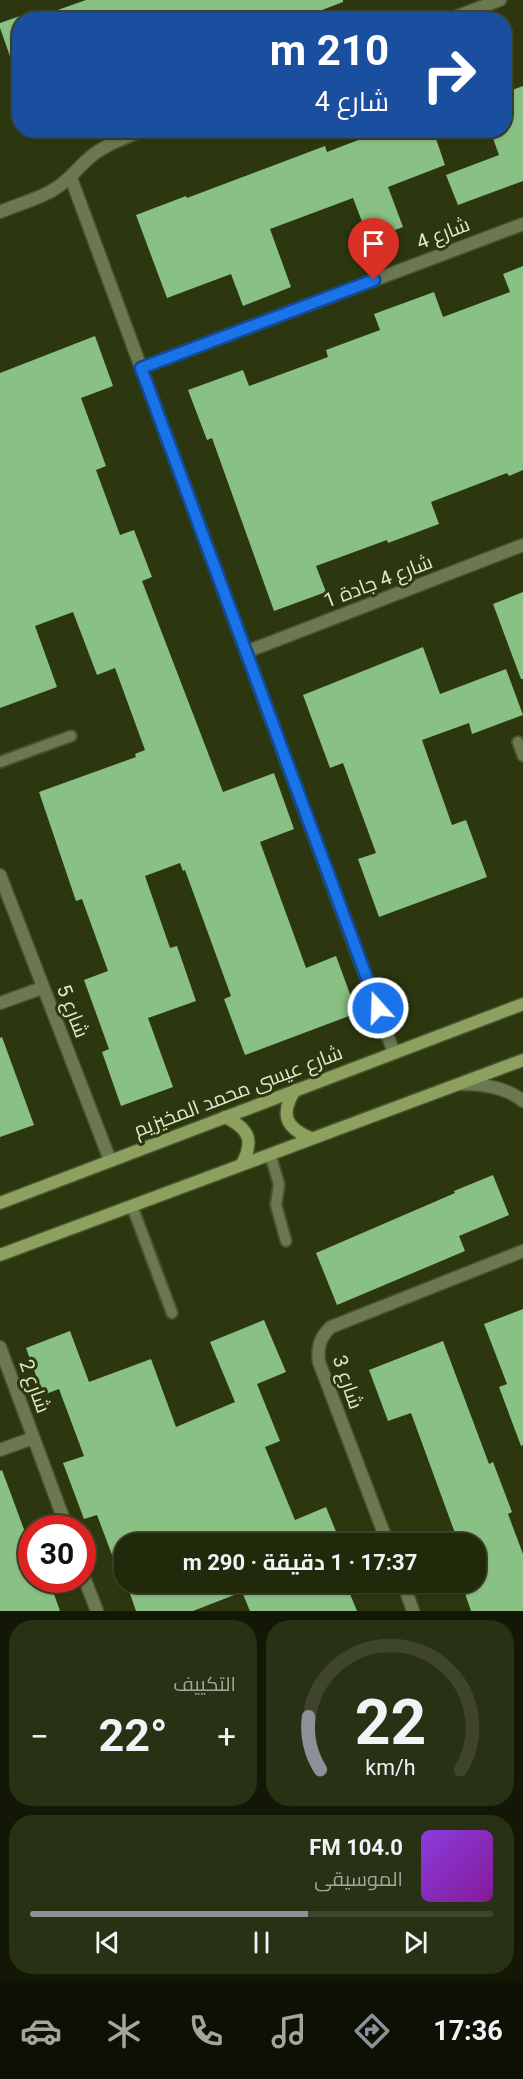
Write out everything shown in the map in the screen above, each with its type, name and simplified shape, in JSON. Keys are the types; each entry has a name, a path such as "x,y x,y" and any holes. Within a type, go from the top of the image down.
{"street":[{"path":"468,12 500,0"},
{"path":"0,212 54,189 71,177 100,150 124,138"},
{"path":"71,177 394,1053"},
{"name":"شارع 4","path":"141,368 523,224"},
{"name":"شارع 4 جادة 1","path":"246,652 523,545"},
{"name":"شارع 5","path":"0,875 110,1161"},
{"path":"0,1003 42,988"},
{"name":"شارع عيسى محمد المخيزيم","path":"0,1203 523,1004"},
{"path":"0,1255 523,1060"},
{"path":"457,1084 490,1086 523,1101"},
{"path":"295,1090 287,1103 287,1119 296,1132 311,1138"},
{"path":"225,1118 239,1124 248,1136 249,1151 242,1164"},
{"name":"شارع 3","path":"384,1533 319,1362 318,1347 321,1339 331,1327 523,1251"},
{"name":"شارع 2","path":"0,1347 62,1515"},
{"name":"شارع 2","path":"0,1450 33,1438"},
{"path":"90,1593 97,1611"},
{"path":"407,1593 413,1611"}],"lane":[{"path":"0,762 71,736"},
{"path":"518,742 523,756"},
{"path":"270,1154 279,1184 276,1205 286,1240"},
{"path":"132,1206 172,1313"}],"building":[{"path":"86,0 343,0 343,2 317,12 52,12"},
{"path":"12,19 12,62 0,28 0,23"},
{"path":"523,86 523,181 458,205 446,175 499,155 493,138 512,138 512,90"},
{"path":"364,138 436,138 445,165 388,187 403,227 369,240 353,198 270,229 291,287 243,306 231,274 167,298 136,215 325,146 327,152"},
{"path":"523,266 523,470 509,476 507,473 431,502 439,524 316,566 326,592 274,611 212,438 207,440 188,390 243,370 249,386 328,357 326,350 380,330 374,314 434,292 443,317 510,292 503,274"},
{"path":"95,336 113,386 81,398 106,466 96,470 120,535 134,530 152,577 142,581 223,792 274,773 294,829 260,842 306,968 336,956 357,1013 245,1055 224,999 231,996 185,870 183,871 180,863 145,876 170,948 177,946 196,1001 148,1018 173,1087 121,1106 102,1052 109,1049 84,980 108,971 82,899 76,901 39,792 136,757 135,754 145,750 115,668 97,675 73,612 35,626 57,687 0,708 0,373"},
{"path":"523,592 523,679 521,679 493,604"},
{"path":"423,647 440,694 506,669 523,715 472,734 469,723 422,740 452,825 466,820 487,877 379,917 358,859 376,853 343,763 330,768 303,695"},
{"path":"2,1037 34,1125 0,1137 0,1038"},
{"path":"493,1175 509,1215 459,1236 465,1251 337,1305 316,1253"},
{"path":"523,1309 523,1445 521,1446 499,1387 507,1384 484,1324"},
{"path":"264,1320 286,1372 257,1384 280,1441 265,1447 295,1520 326,1507 337,1533 114,1533 114,1560 97,1515 82,1515 63,1463 84,1456 59,1389 43,1395 26,1348 70,1331 89,1382 151,1359 176,1427 235,1402 210,1342"},
{"path":"443,1341 489,1464 493,1462 512,1512 508,1514 523,1554 523,1611 471,1611 465,1593 486,1593 486,1533 455,1533 411,1413 388,1421 369,1370"},
{"path":"2,1470 19,1515 18,1593 54,1593 60,1611 0,1611 0,1471"},
{"path":"130,1593 239,1593 193,1611 136,1611"},
{"path":"242,1593 350,1593 357,1611 250,1611"}],"route":[{"path":"374,280 141,368 378,1008"}]}
